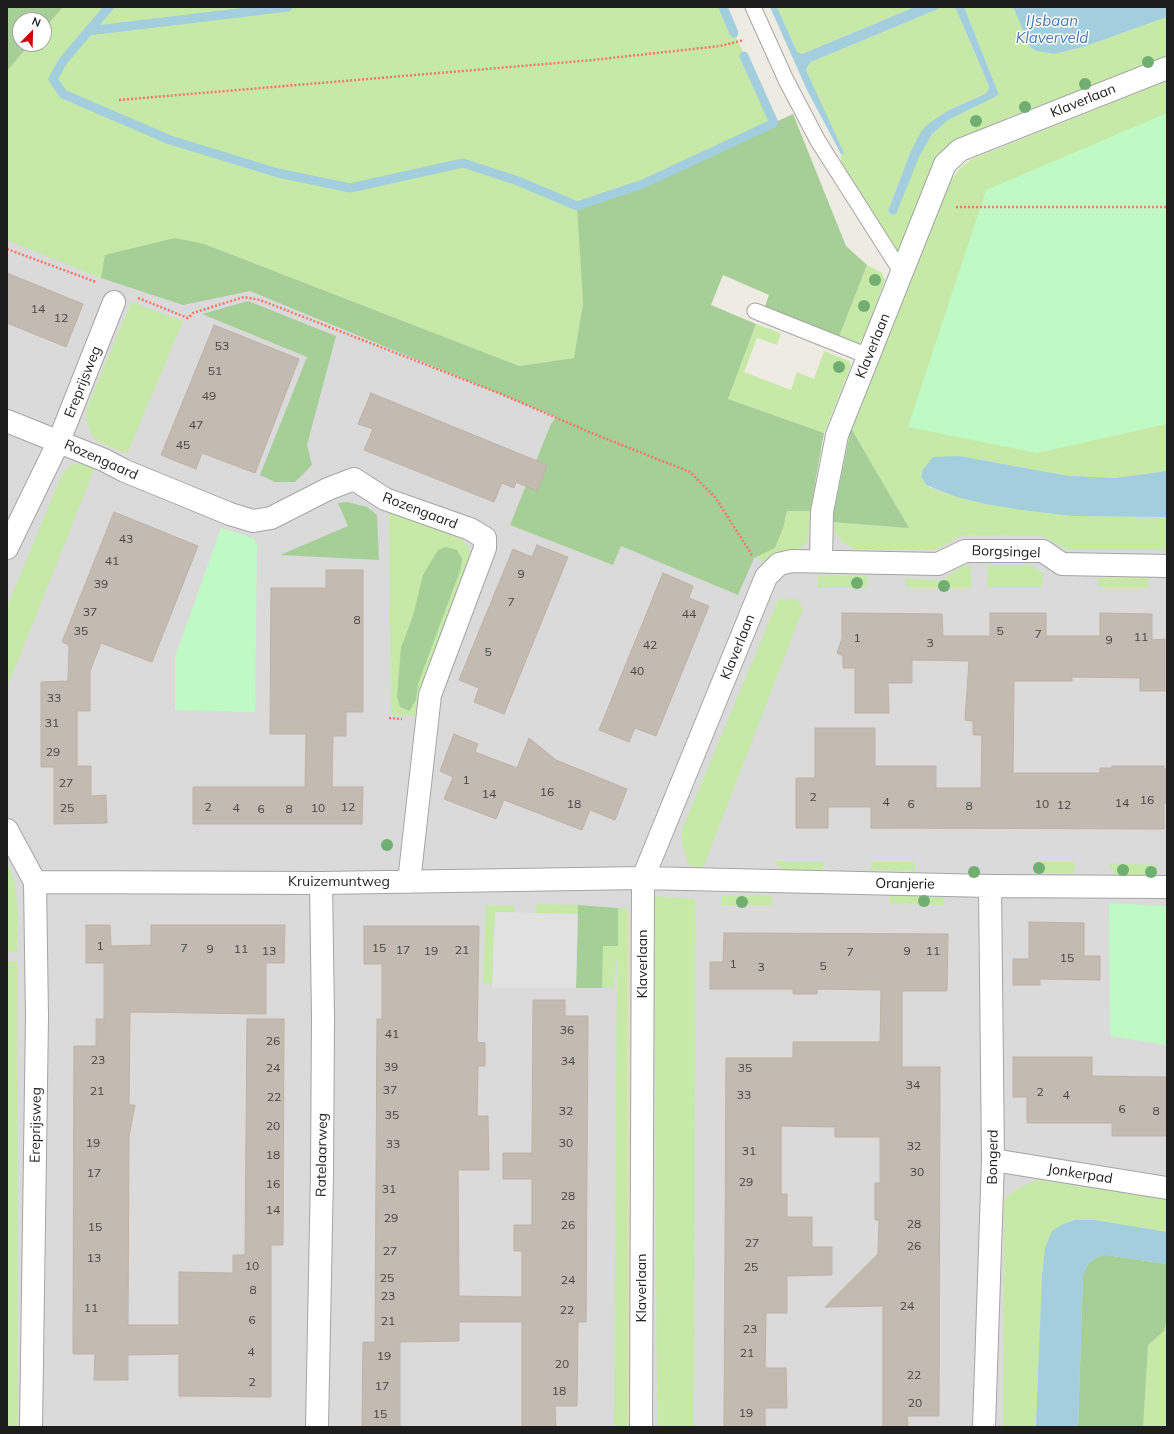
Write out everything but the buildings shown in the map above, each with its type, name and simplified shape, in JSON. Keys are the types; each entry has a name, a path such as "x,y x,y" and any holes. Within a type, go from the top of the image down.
{"street":[{"name":"Klaverlaan","path":"641,1427 643,878 766,577 779,564 792,561 821,561 822,512 836,436 945,164 960,150 1167,68"},
{"name":"Ereprijsweg","path":"7,548 59,441 124,299"},
{"name":"Rozengaard","path":"7,421 59,441 104,460 125,471 230,514 253,521 270,518 328,489 354,479 385,499 470,529 485,538 485,548 430,696 409,882"},
{"name":"Borgsingel","path":"821,561 938,564 965,551 1043,551 1062,564 1167,566"},
{"name":"Ereprijsweg","path":"7,830 35,882 37,1017 31,1427"},
{"name":"Kruizemuntweg","path":"35,882 321,883 643,878"},
{"name":"Oranjerie","path":"643,878 990,886 1167,887"},
{"name":"Ratelaarweg","path":"317,1427 322,1173 323,1017 321,883"},
{"name":"Bongerd","path":"984,1427 994,1160 990,886"},
{"name":"Jonkerpad","path":"994,1160 1167,1188"}],"lane":[{"path":"753,7 786,80 818,142 902,273"},
{"path":"755,311 868,356"}],"path":[{"path":"119,100 594,60 720,46 765,34"},
{"path":"928,208 1167,207"},
{"path":"7,249 98,283"},
{"path":"124,299 188,318 193,313 244,297 260,300 501,394 594,434 690,472 715,497 766,577"}],"shaded area":[{"path":"7,203 209,242 869,503 1167,431 1167,1427 7,1427"},
{"path":"495,912 578,914 576,988 492,988"}],"green space":[{"path":"7,7 63,7 52,20 52,12 12,12 12,52 23,52 7,71"},
{"path":"63,7 723,7 774,123 643,184 578,206 583,303 575,358 519,366 204,244 105,255 101,278 7,240 7,71 23,52 52,52 52,20"},
{"path":"777,7 915,7 802,54 797,52"},
{"path":"943,7 952,7 956,9 989,86 988,91 985,94 949,110 929,123 910,153 888,211 890,214 924,146 937,128 948,120 999,95 964,7 1013,7 1030,47 1036,51 1054,54 1083,47 1167,17 1167,57 1007,118 967,135 949,147 899,254 841,166 841,154 843,155 806,70 811,62"},
{"path":"1167,81 1167,471 1116,478 1068,476 960,456 922,478 926,485 937,491 986,504 1073,516 1167,517 1167,550 1068,550 1042,536 962,535 938,549 854,549 842,542 835,532 832,522 909,528 851,428 948,185 960,168 972,159"},
{"path":"1167,113 1167,424 1037,453 908,427 986,190"},
{"path":"793,114 846,246 867,265 839,337 765,306 769,295 723,275 711,305 756,324 728,399 824,433 810,511 787,511 783,528 775,548 754,558 738,595 621,546 613,565 510,525 551,424 556,417 250,291 183,305 101,278 105,255 175,238 204,244 519,366 574,358 583,303 577,206 643,184"},
{"path":"867,265 882,273 885,280 864,338 858,344 839,337"},
{"path":"248,301 336,336 307,445 312,465 295,482 275,482 260,475 307,357 202,314"},
{"path":"131,302 183,321 127,454 97,441 91,434 86,410"},
{"path":"756,324 781,333 777,345 757,338 744,372 791,390 797,372 814,379 824,351 849,361 851,366 824,433 728,399"},
{"path":"851,428 909,528 832,522"},
{"path":"85,463 96,465 7,688 7,607 62,474 71,465"},
{"path":"347,502 367,507 377,515 379,560 280,555 348,526 338,503"},
{"path":"389,511 463,540 469,548 470,559 419,692 418,716 391,715"},
{"path":"787,511 810,511 808,541 798,550 774,555 761,562 757,556 775,548 783,528"},
{"path":"221,528 253,538 257,545 255,712 175,710 175,657"},
{"path":"446,547 457,550 462,559 461,568 418,684 416,700 409,711 400,707 397,696 401,648 413,616 423,575 438,550"},
{"path":"970,565 972,587 906,587 906,578 940,581 963,566"},
{"path":"988,565 1030,565 1043,573 1042,588 987,588"},
{"path":"818,575 867,576 868,588 818,588"},
{"path":"1098,578 1148,578 1149,587 1098,587"},
{"path":"797,599 803,609 703,868 696,869 689,864 682,845 681,832 778,600"},
{"path":"7,861 15,883 18,914 17,952 7,952"},
{"path":"774,861 824,861 824,866 820,873 784,872"},
{"path":"871,862 915,862 915,871 871,870"},
{"path":"1033,862 1075,862 1074,873 1033,873"},
{"path":"1108,863 1158,865 1155,877 1116,876"},
{"path":"772,895 773,905 721,905 721,896"},
{"path":"890,895 944,897 944,905 890,904"},
{"path":"654,896 695,899 694,1427 657,1427"},
{"path":"1109,903 1167,906 1167,1045 1110,1036"},
{"path":"537,904 578,905 578,914 536,913"},
{"path":"486,905 515,906 514,912 495,912 492,983 483,983"},
{"path":"578,905 618,908 618,946 603,946 602,988 576,988"},
{"path":"618,908 627,908 627,1427 614,1427 617,954 613,988 602,988 603,946 617,946"},
{"path":"7,962 17,962 18,1427 7,1427"},
{"path":"1037,1180 1167,1199 1167,1232 1094,1220 1042,1275 1036,1427 1003,1427 1004,1203 1007,1197 1018,1188"},
{"path":"1106,1255 1167,1264 1167,1317 1164,1331 1148,1345 1143,1427 1078,1427 1083,1275 1088,1264 1097,1257"},
{"path":"1167,1317 1167,1427 1143,1427 1148,1345 1164,1331"}],"water":[{"path":"770,7 777,7 797,52 802,54 915,7 943,7 811,62 808,66 806,70 844,153 843,155 841,154 807,90"},
{"path":"952,7 964,7 999,95 948,120 932,134 919,157 896,214 892,215 888,211 910,153 922,130 929,123 949,110 985,94 988,91 989,86 956,9"},
{"name":"IJsbaan Klaverveld","path":"1013,7 1167,7 1167,17 1083,47 1054,54 1036,51 1030,47"},
{"path":"960,456 1068,476 1116,478 1167,471 1167,517 1073,516 1022,510 957,497 926,485 922,478 922,471 933,457"},
{"path":"1075,1220 1094,1220 1167,1232 1167,1264 1106,1255 1097,1257 1088,1264 1083,1276 1078,1427 1036,1427 1042,1275 1045,1248 1052,1231 1063,1224"}],"waterway":[{"path":"109,7 63,61 53,79 63,94 170,140 278,173 350,188 463,163 518,181 577,206 643,184 774,123 744,56"},
{"path":"88,31 288,7"},
{"path":"723,7 734,33"}]}
